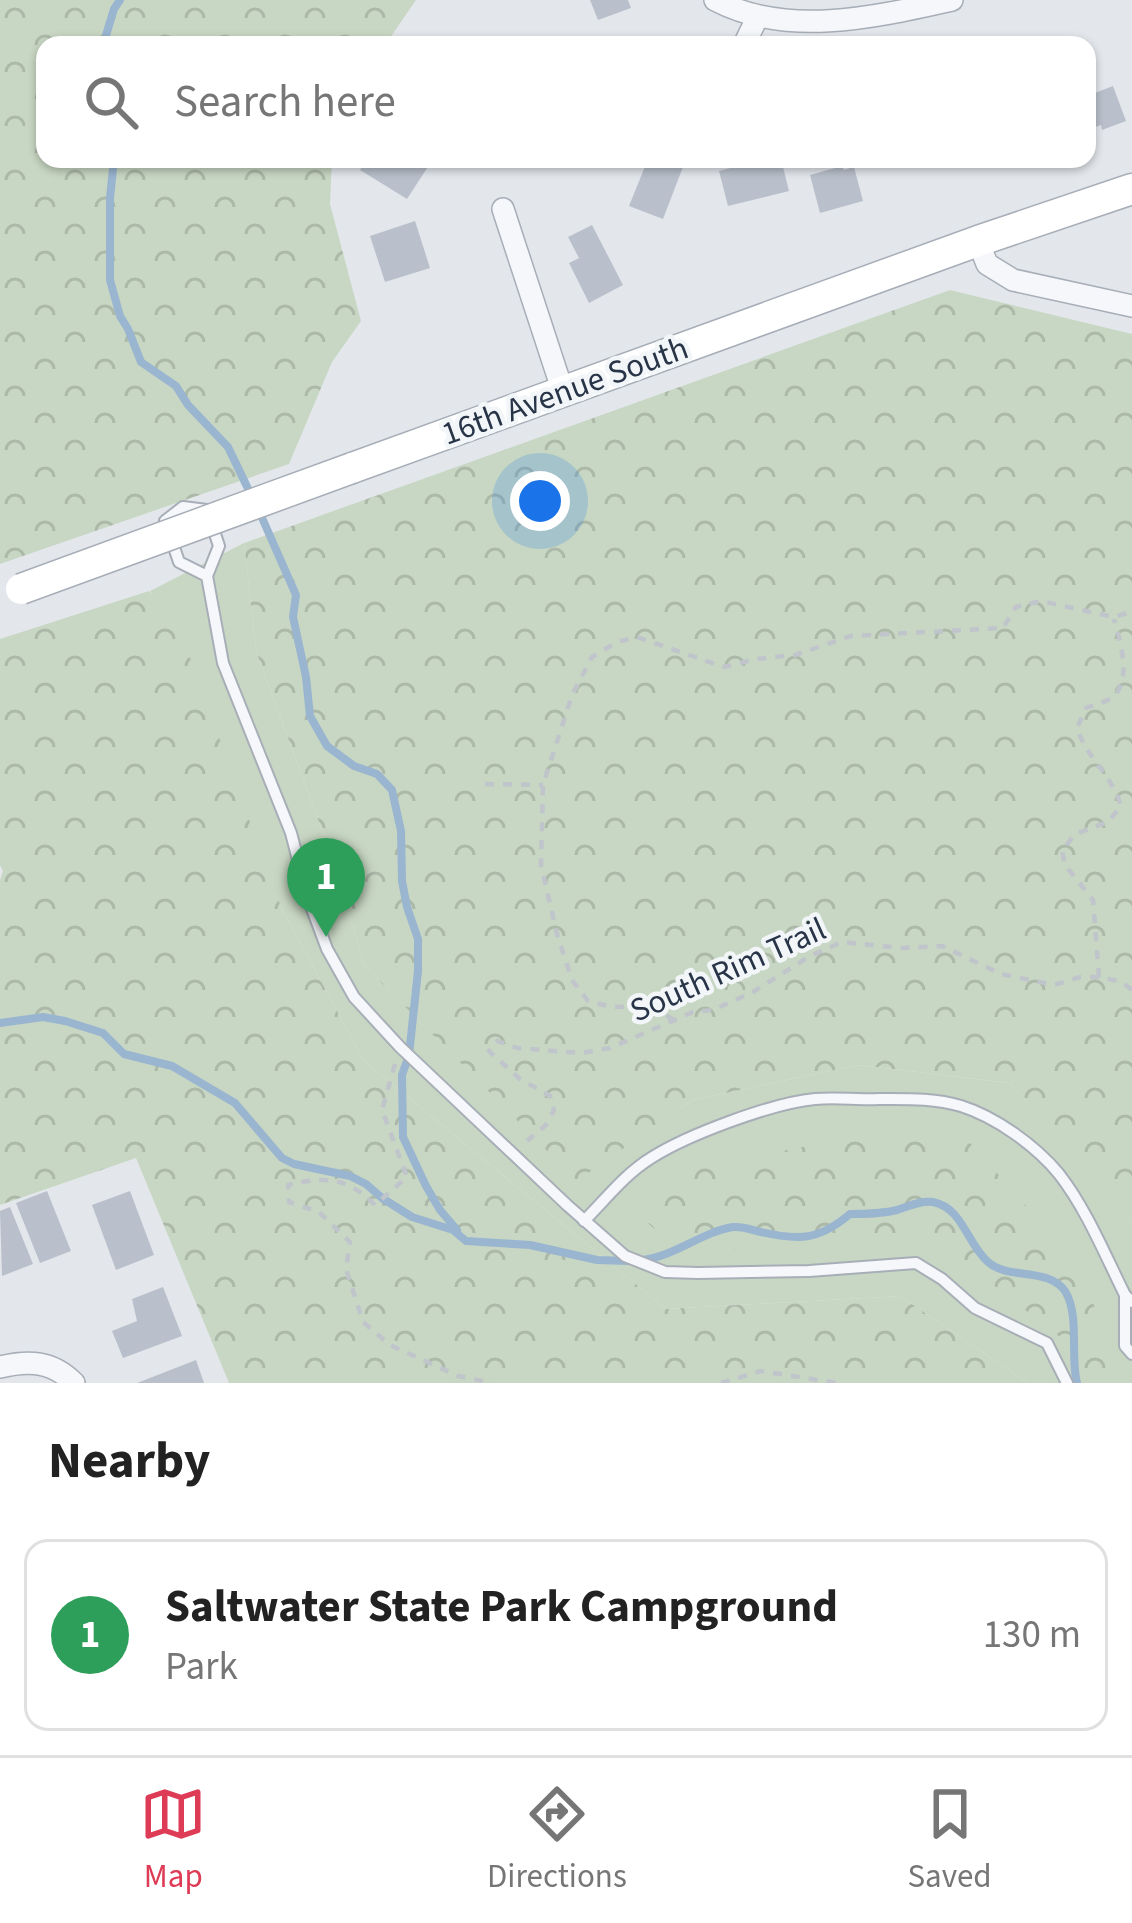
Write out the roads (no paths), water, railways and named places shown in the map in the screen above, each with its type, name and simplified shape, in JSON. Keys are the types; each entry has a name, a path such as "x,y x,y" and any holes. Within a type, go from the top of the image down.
{"main road":[{"name":"16th Avenue South","path":"11,594 1132,189"}],"street":[{"path":"715,0 757,18 807,21 952,0"},
{"path":"748,36 757,18"},
{"path":"503,208 563,392"},
{"path":"978,241 987,264 1013,280 1132,306"},
{"path":"0,1366 35,1362 64,1373 74,1383"}],"lane":[{"path":"207,576 179,562 172,542 165,521 183,507 207,510 219,546 207,576 223,663 291,832 327,949 354,997 424,1071 584,1221 633,1259 664,1272 698,1273 916,1263 975,1308 1047,1343 1067,1383"},
{"path":"584,1221 648,1159 686,1138 777,1107 813,1099 922,1098 963,1107 992,1120 1058,1172 1129,1298 1125,1346 1132,1354"}],"waterway":[{"path":"106,36 120,0"},
{"path":"113,168 110,280 120,316 141,362 176,386 228,447 252,497"},
{"path":"259,511 296,595 293,617 310,716 327,746 354,766 377,774 392,790 401,831 402,881 418,939 409,1055 402,1075 403,1137 426,1186 457,1230"},
{"path":"0,1023 43,1017 103,1033 124,1054 172,1066 235,1103 282,1158 350,1176 412,1217 453,1230 466,1241 530,1245 597,1260 628,1261"},
{"path":"643,1260 733,1227 808,1236 850,1214 933,1202 951,1211 988,1262 1006,1271 1049,1279 1065,1291 1072,1312 1077,1383"}],"place":[{"name":"Saltwater State Park Campground","path":"326,937"}]}
